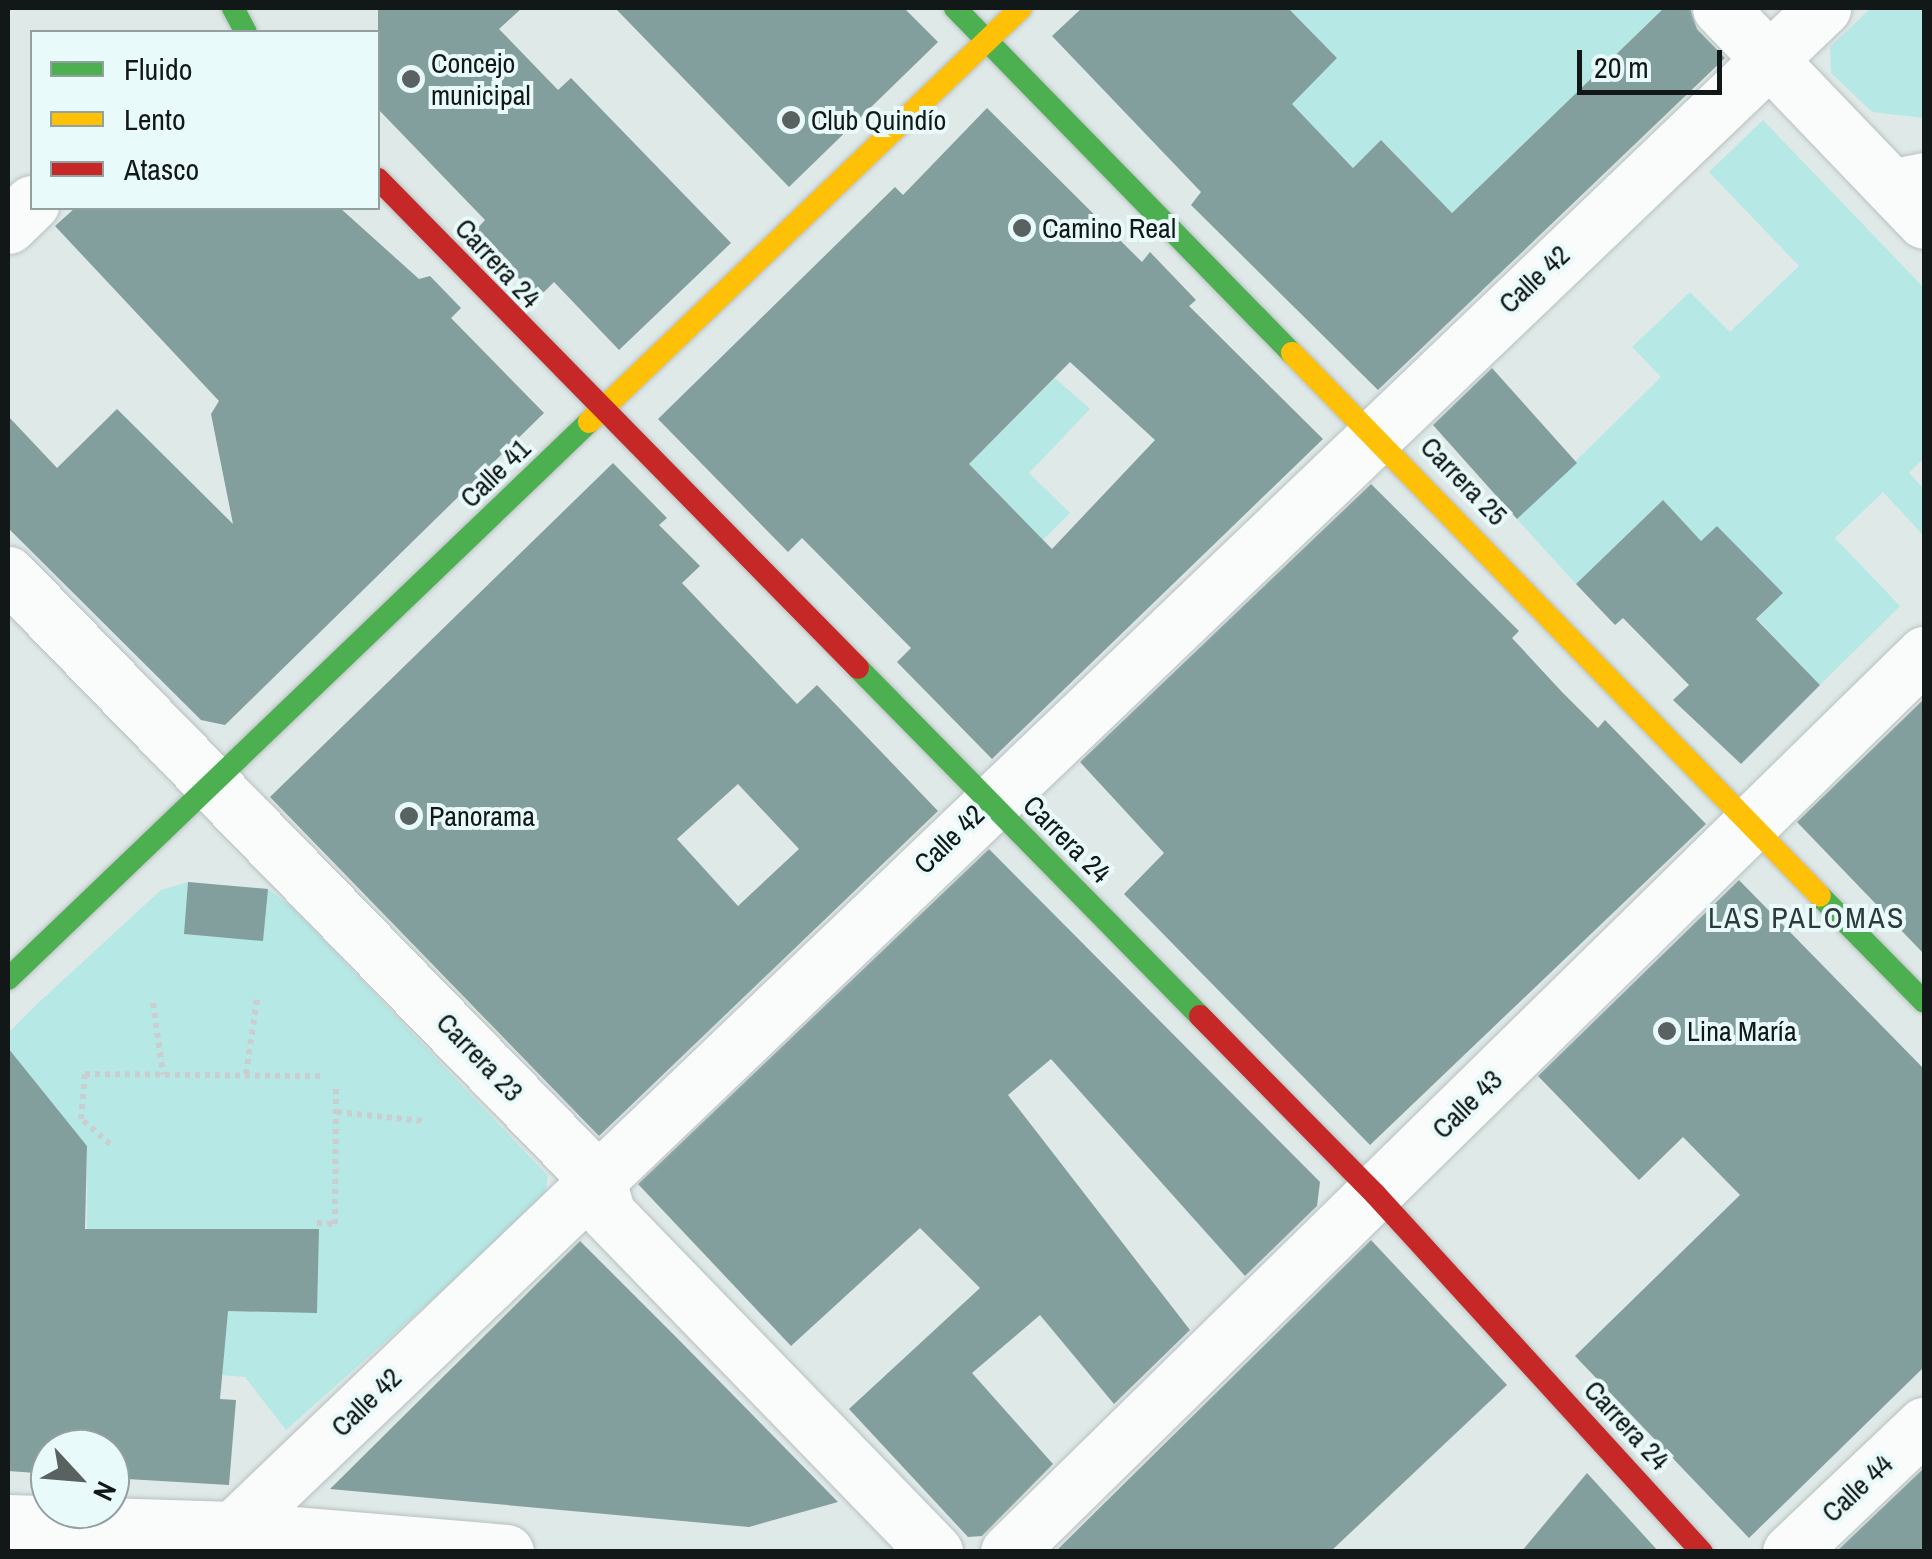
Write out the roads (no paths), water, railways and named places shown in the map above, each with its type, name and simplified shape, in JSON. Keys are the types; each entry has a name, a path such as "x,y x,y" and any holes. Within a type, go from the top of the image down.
{"main road":[{"path":"231,8 245,30"},
{"name":"Carrera 25","path":"954,8 1374,431 1924,1002"},
{"name":"Calle 41","path":"8,980 1021,8"},
{"name":"Carrera 24","path":"380,181 602,414 1375,1194 1702,1552"}],"street":[{"path":"211,30 231,8"},
{"path":"1720,8 1768,59 1901,172 1924,221"},
{"name":"Calle 42","path":"227,1544 988,801 1823,8"},
{"path":"8,226 30,205"},
{"name":"Carrera 23","path":"8,574 215,781 598,1180 608,1214 935,1552"},
{"name":"Calle 43","path":"1008,1552 1924,654"},
{"name":"Calle 44","path":"1790,1552 1924,1424"},
{"path":"8,1522 227,1544 506,1552"}],"place":[{"name":"Concejo municipal","path":"411,79"},
{"name":"Club Quindío","path":"791,120"},
{"name":"Camino Real","path":"1022,228"},
{"name":"Panorama","path":"409,816"},
{"name":"Lina María","path":"1667,1031"}],"district":[{"name":"LAS PALOMAS","path":"1807,917"}]}
